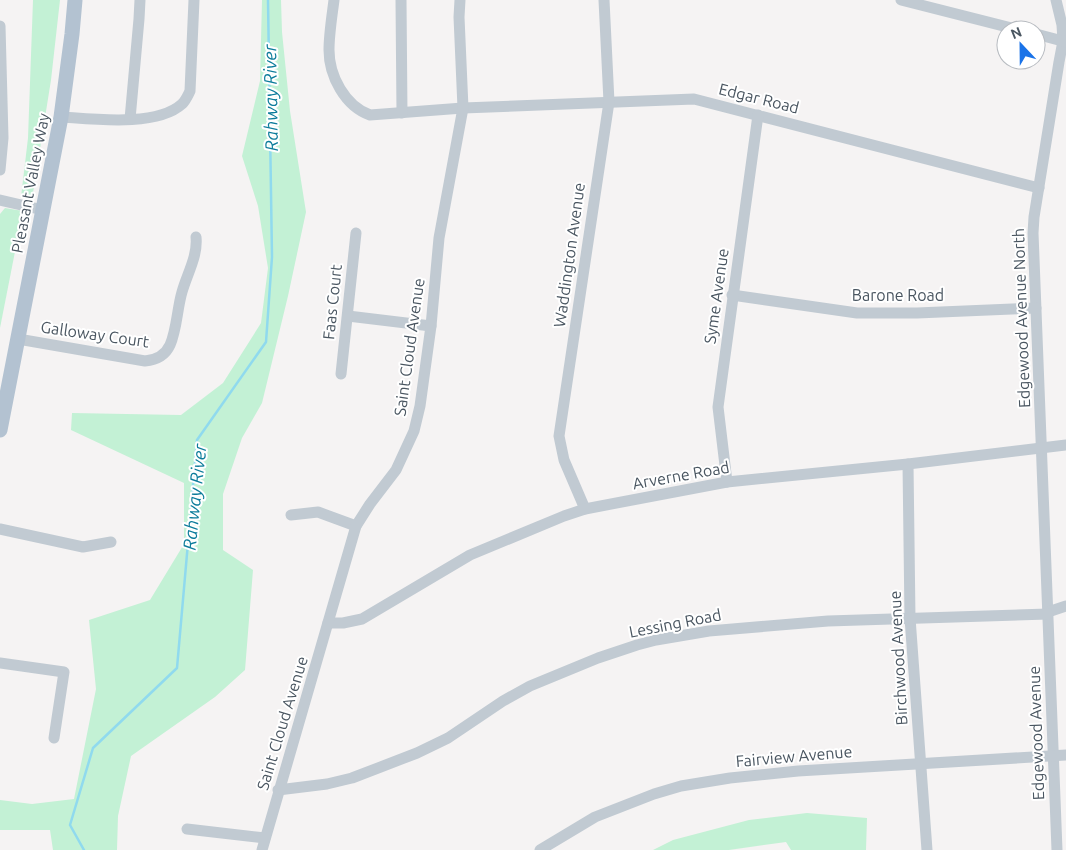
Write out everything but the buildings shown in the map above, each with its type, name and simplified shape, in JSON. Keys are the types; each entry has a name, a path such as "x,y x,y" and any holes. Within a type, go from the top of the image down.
{"main road":[{"name":"Pleasant Valley Way","path":"0,430 61,117 75,0"}],"street":[{"path":"130,119 140,0"},
{"path":"61,117 144,118 167,113 185,102 190,91 194,0"},
{"name":"Edgar Road","path":"334,0 329,50 331,65 346,98 362,112 370,115 463,108 694,98 1039,188"},
{"path":"401,0 402,113"},
{"name":"Saint Cloud Avenue","path":"262,850 356,526 396,470 414,431 420,406 440,238 463,108 460,0"},
{"name":"Waddington Avenue","path":"585,509 564,460 559,436 609,102 604,0"},
{"path":"901,0 996,24"},
{"path":"1046,37 1065,42 1056,0"},
{"path":"0,26 3,138 0,170"},
{"name":"Edgewood Avenue North","path":"1042,447 1033,233 1058,62 1065,42"},
{"name":"Syme Avenue","path":"728,482 718,407 758,114"},
{"path":"0,200 43,210"},
{"name":"Faas Court","path":"341,374 356,233"},
{"name":"Galloway Court","path":"18,339 145,360 160,357 170,346 182,292 195,255 197,246 196,236"},
{"name":"Barone Road","path":"732,294 857,313 893,314 1036,308"},
{"path":"348,316 431,326"},
{"name":"Arverne Road","path":"328,624 362,619 470,555 585,509 728,482 908,464 1066,445"},
{"name":"Edgewood Avenue","path":"1042,447 1057,850"},
{"name":"Birchwood Avenue","path":"908,464 910,618 927,850"},
{"path":"291,515 318,512 356,526"},
{"path":"0,529 83,546 111,542"},
{"name":"Lessing Road","path":"278,790 326,784 352,778 417,753 448,738 503,701 530,686 637,644 710,631 828,621 1048,613 1066,606"},
{"path":"0,663 64,672 54,738"},
{"name":"Fairview Avenue","path":"540,850 595,817 654,794 681,786 760,774 1066,755"},
{"path":"187,829 265,838"}],"green space":[{"path":"33,0 60,0 51,80 32,199 21,197 28,138"},
{"path":"262,0 281,0 282,32 290,111 306,212 262,403 242,438 223,494 223,550 253,570 245,670 215,697 131,756 118,816 117,850 53,850 50,830 0,830 0,800 32,804 74,799 96,689 89,620 150,600 184,544 184,483 71,430 72,413 181,415 223,383 261,323 268,268 258,206 242,156 260,81"},
{"path":"5,208 23,211 0,328 0,214"},
{"path":"807,813 867,818 866,850 791,850 786,842 729,850 653,850 673,840 749,820"}],"waterway":[{"name":"Rahway River","path":"84,850 70,825 93,748 177,668 197,440 266,342 272,257 268,0"}]}
